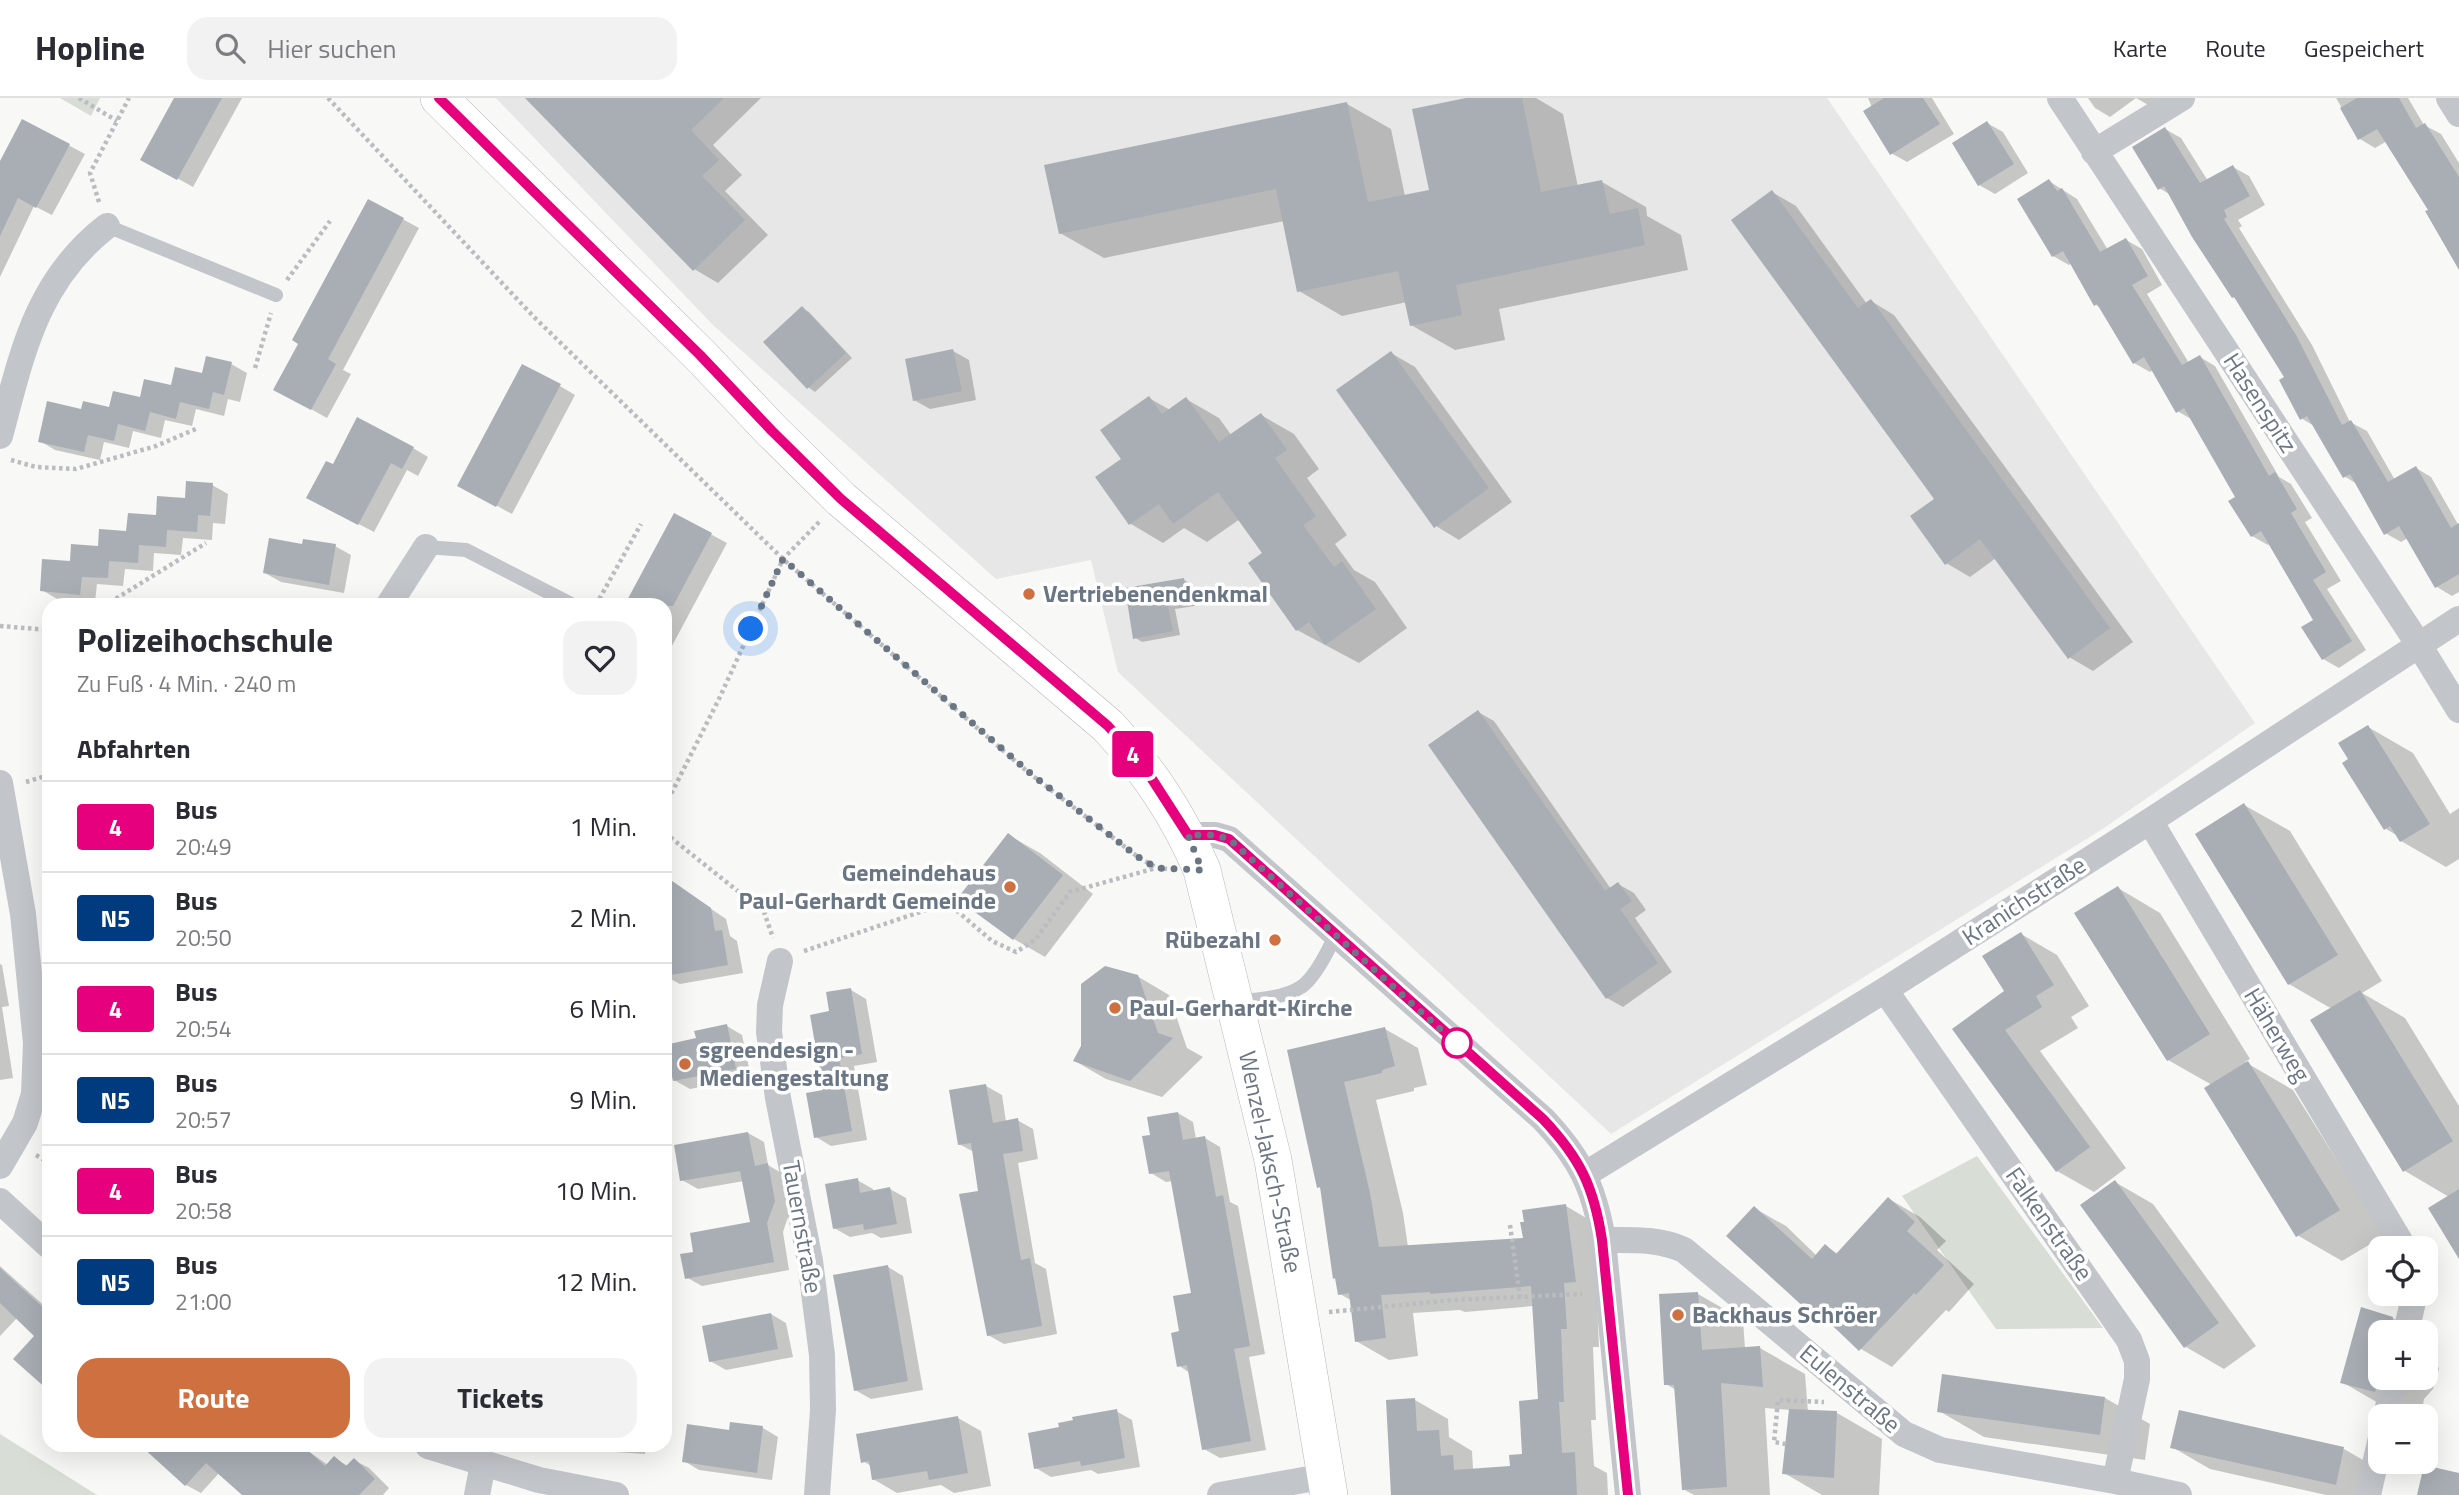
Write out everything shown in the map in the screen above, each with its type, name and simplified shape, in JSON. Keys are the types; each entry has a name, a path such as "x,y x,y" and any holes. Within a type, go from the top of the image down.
{"street":[{"name":"Wenzel-Jaksch-Straße","path":"439,98 700,355 841,499 1108,726 1143,765 1188,835 1202,870 1278,1182 1328,1485"},
{"name":"Hasenspitz","path":"2060,98 2459,710"},
{"path":"2094,152 2182,98"},
{"path":"2449,98 2459,114"},
{"path":"0,436 32,328 53,283 76,253 107,226"},
{"path":"393,598 426,548"},
{"name":"Kranichstraße","path":"1584,1175 1885,990 2459,619"},
{"path":"0,783 25,924 36,1042 34,1094 25,1123 0,1166"},
{"name":"Häherweg","path":"2150,821 2397,1236"},
{"path":"1188,835 1215,835 1229,839 1543,1119 1568,1146 1597,1204 1628,1495"},
{"name":"Tauernstraße","path":"780,961 770,1005 769,1032 778,1098 810,1261 822,1355 823,1410 817,1495"},
{"name":"Falkenstraße","path":"1885,990 2129,1340 2137,1361 2137,1379 2115,1481"},
{"path":"0,1201 42,1240"},
{"name":"Eulenstraße","path":"1602,1240 1645,1240 1668,1243 1684,1250 1903,1434 1940,1450 2179,1495"},
{"path":"446,1452 539,1480 616,1495"},
{"path":"477,1495 483,1464"},
{"path":"2368,1495 2373,1474"},
{"path":"1220,1495 1328,1485"}],"lane":[{"path":"107,226 276,295"},
{"path":"426,548 466,550 559,598"},
{"path":"1236,1002 1271,998 1302,987 1325,959 1335,936"}],"path":[{"path":"79,98 117,121"},
{"path":"107,226 90,173 129,98"},
{"path":"328,98 534,317 783,559 1030,773 1138,857 1157,868"},
{"path":"0,457 36,467 76,469 156,446 198,428"},
{"path":"672,792 719,699 783,559 841,499"},
{"path":"599,598 641,524"},
{"path":"117,598 206,543"},
{"path":"0,626 42,629"},
{"path":"672,839 764,912 780,961 822,943 941,905 957,910 992,941 1016,952 1035,940 1070,892 1157,868 1202,870"},
{"path":"1510,1225 1520,1297"},
{"path":"1300,1315 1453,1300 1608,1293"},
{"path":"1786,1444 1774,1442 1777,1400 1828,1402 1846,1385"}],"shaded area":[{"path":"60,98 100,98 91,116"},
{"path":"496,98 1827,98 2255,723 2101,830 1611,1134 1118,672 1091,560 996,579 713,325"},
{"path":"1977,1156 2103,1328 1996,1329 1902,1196"},
{"path":"0,1434 97,1495 0,1495"}],"building":[{"path":"174,98 222,98 177,180 140,160"},
{"path":"525,98 724,98 691,130 719,160 702,176 745,220 693,271"},
{"path":"1466,98 1522,98 1541,192 1602,180 1610,214 1638,208 1645,245 1456,285 1462,315 1410,326 1398,271 1297,292 1276,189 1059,234 1044,165 1347,102 1368,202 1429,190 1412,109"},
{"path":"1884,98 1923,98 1940,124 1890,155 1863,111"},
{"path":"2357,98 2399,98 2416,128 2425,123 2459,177 2459,270 2425,211 2428,210 2377,129 2358,140 2340,108"},
{"path":"22,119 70,144 36,208 18,198 0,236 0,161"},
{"path":"1987,121 2014,164 1978,186 1952,143"},
{"path":"2165,127 2200,183 2233,165 2250,196 2224,210 2227,217 2224,219 2296,335 2342,425 2351,420 2388,482 2416,466 2451,528 2459,523 2459,574 2435,588 2399,526 2384,535 2350,474 2343,478 2307,416 2300,420 2279,380 2284,377 2234,297 2232,298 2192,237 2164,186 2158,190 2132,147"},
{"path":"2049,179 2057,191 2062,188 2100,252 2126,238 2148,276 2132,285 2182,365 2200,355 2269,476 2275,472 2297,509 2291,513 2326,572 2313,580 2352,641 2322,660 2301,627 2313,620 2261,531 2251,537 2228,501 2235,497 2184,408 2176,413 2144,357 2133,364 2097,304 2094,306 2063,251 2052,257 2017,199"},
{"path":"1772,190 1858,308 1871,299 2110,628 2068,659 1980,539 1945,565 1910,516 1934,499 1731,220"},
{"path":"368,199 404,218 328,359 336,364 311,410 273,390 298,344 292,340"},
{"path":"802,306 846,353 807,389 763,342"},
{"path":"953,349 962,391 913,401 905,359"},
{"path":"1391,351 1489,488 1434,528 1336,390"},
{"path":"206,356 232,362 224,395 213,392 209,409 180,402 176,419 150,412 145,431 118,424 114,441 88,435 84,452 38,442 47,401 81,409 83,401 109,407 113,391 140,397 144,379 171,385 175,367 202,373"},
{"path":"522,364 561,384 496,507 457,486"},
{"path":"1149,396 1162,414 1186,397 1219,442 1261,413 1287,450 1275,458 1316,516 1303,525 1334,567 1342,561 1376,609 1325,645 1309,622 1296,631 1248,563 1262,553 1218,492 1173,524 1159,504 1129,525 1095,477 1121,459 1100,430"},
{"path":"357,417 414,447 402,469 391,463 358,525 306,498 326,461 333,464"},
{"path":"186,481 213,483 210,516 198,515 197,532 167,530 166,547 139,545 138,563 109,561 108,578 82,577 80,595 40,591 42,559 70,561 71,544 98,546 99,529 126,531 128,513 156,515 157,496 185,498"},
{"path":"674,513 712,533 673,606 672,598 628,598"},
{"path":"269,538 302,544 303,539 336,544 329,585 263,573"},
{"path":"1184,578 1188,602 1168,606 1173,631 1133,639 1125,588"},
{"path":"1478,710 1605,891 1618,882 1632,901 1620,909 1658,963 1606,999 1428,745"},
{"path":"2368,725 2430,824 2400,842 2390,826 2384,830 2342,763 2348,759 2338,743"},
{"path":"2244,803 2338,955 2288,985 2195,834"},
{"name":"Gemeindehaus Paul-Gerhardt Gemeinde","path":"1008,833 1063,875 1013,940 957,899"},
{"path":"672,881 711,908 715,931 722,930 728,965 672,975"},
{"path":"2118,886 2210,1034 2167,1061 2074,913"},
{"path":"2021,932 2054,985 2036,996 2042,1007 2005,1030 2090,1147 2056,1172 1952,1029 2004,991 1982,956"},
{"name":"Paul-Gerhardt-Kirche","path":"1105,966 1138,975 1158,1033 1173,1038 1130,1081 1073,1061 1081,1046 1081,984"},
{"path":"851,988 862,1054 839,1058 852,1131 814,1138 806,1093 823,1090 810,1015 829,1011 826,992"},
{"path":"2360,990 2453,1141 2403,1172 2310,1020"},
{"path":"727,1024 736,1069 673,1081 672,1043 696,1038 694,1031"},
{"path":"1385,1027 1395,1066 1382,1070 1382,1073 1344,1082 1370,1193 1379,1247 1523,1238 1520,1222 1524,1222 1522,1210 1566,1204 1576,1282 1564,1283 1567,1329 1561,1329 1564,1402 1559,1402 1562,1453 1575,1452 1577,1495 1391,1495 1386,1400 1415,1398 1417,1431 1439,1430 1441,1456 1453,1455 1454,1470 1510,1466 1509,1455 1522,1454 1519,1401 1538,1399 1531,1286 1381,1295 1386,1338 1355,1342 1349,1293 1338,1295 1335,1278 1333,1279 1320,1187 1317,1188 1287,1050"},
{"path":"2248,1061 2340,1210 2296,1237 2204,1088"},
{"path":"986,1084 993,1123 1018,1118 1023,1151 1003,1154 1021,1260 1030,1258 1042,1326 987,1336 959,1194 978,1191 971,1143 958,1145 949,1090"},
{"path":"1178,1112 1183,1140 1205,1136 1216,1197 1223,1195 1250,1346 1234,1349 1251,1441 1202,1450 1187,1365 1177,1367 1171,1333 1179,1331 1173,1296 1191,1293 1169,1171 1149,1174 1142,1136 1150,1135 1147,1117"},
{"path":"748,1132 755,1166 768,1163 775,1201 767,1223 774,1262 685,1279 680,1254 693,1252 690,1233 750,1222 740,1171 680,1181 674,1145"},
{"path":"858,1178 860,1193 890,1187 897,1224 864,1230 863,1224 833,1229 825,1184"},
{"path":"2115,1180 2219,1323 2184,1348 2080,1205"},
{"path":"2459,1189 2459,1259 2428,1208"},
{"path":"1888,1197 1915,1222 1907,1231 1944,1265 1859,1351 1813,1307 1809,1312 1726,1236 1754,1206 1812,1259 1825,1244 1836,1254"},
{"path":"888,1265 908,1381 854,1391 833,1275"},
{"path":"0,1268 42,1307 42,1385 13,1359 34,1336 0,1303"},
{"path":"1698,1292 1702,1350 1760,1346 1763,1387 1721,1383 1727,1487 1682,1490 1674,1385 1664,1385 1659,1294"},
{"path":"2361,1307 2393,1317 2393,1320 2368,1320 2368,1390 2375,1392 2340,1383"},
{"path":"771,1313 778,1349 709,1362 702,1326"},
{"path":"1942,1374 2105,1397 2100,1435 1937,1412"},
{"path":"1117,1409 1125,1458 1081,1466 1080,1461 1034,1469 1028,1433 1059,1427 1058,1423 1073,1420 1072,1417"},
{"path":"1789,1409 1837,1411 1834,1478 1782,1474"},
{"path":"2179,1410 2344,1447 2336,1485 2170,1448"},
{"path":"958,1416 968,1473 929,1480 927,1471 872,1480 869,1461 861,1463 856,1434"},
{"path":"730,1422 763,1426 757,1473 682,1462 687,1424 729,1430"},
{"path":"148,1452 310,1452 325,1466 334,1456 346,1466 354,1458 375,1479 359,1495 242,1495 206,1463 185,1486"},
{"path":"2438,1468 2459,1473 2459,1495 2417,1495 2422,1474 2438,1474"}],"bus line":[{"name":"4","path":"439,98 700,355 841,499 1108,726 1143,765 1188,835 1215,835 1229,839 1543,1119 1568,1146 1597,1204 1628,1495"}],"place":[{"name":"Vertriebenendenkmal","path":"1029,594"},
{"name":"Gemeindehaus Paul-Gerhardt Gemeinde","path":"1010,887"},
{"name":"Rübezahl","path":"1275,940"},
{"name":"Paul-Gerhardt-Kirche","path":"1115,1008"},
{"name":"sgreendesign - Mediengestaltung","path":"685,1064"},
{"name":"Backhaus Schröer","path":"1678,1315"}],"route":[{"path":"751,629 783,559 1030,773 1138,857 1157,868 1202,870 1188,835 1215,835 1229,839 1458,1045 1457,1043"}]}
